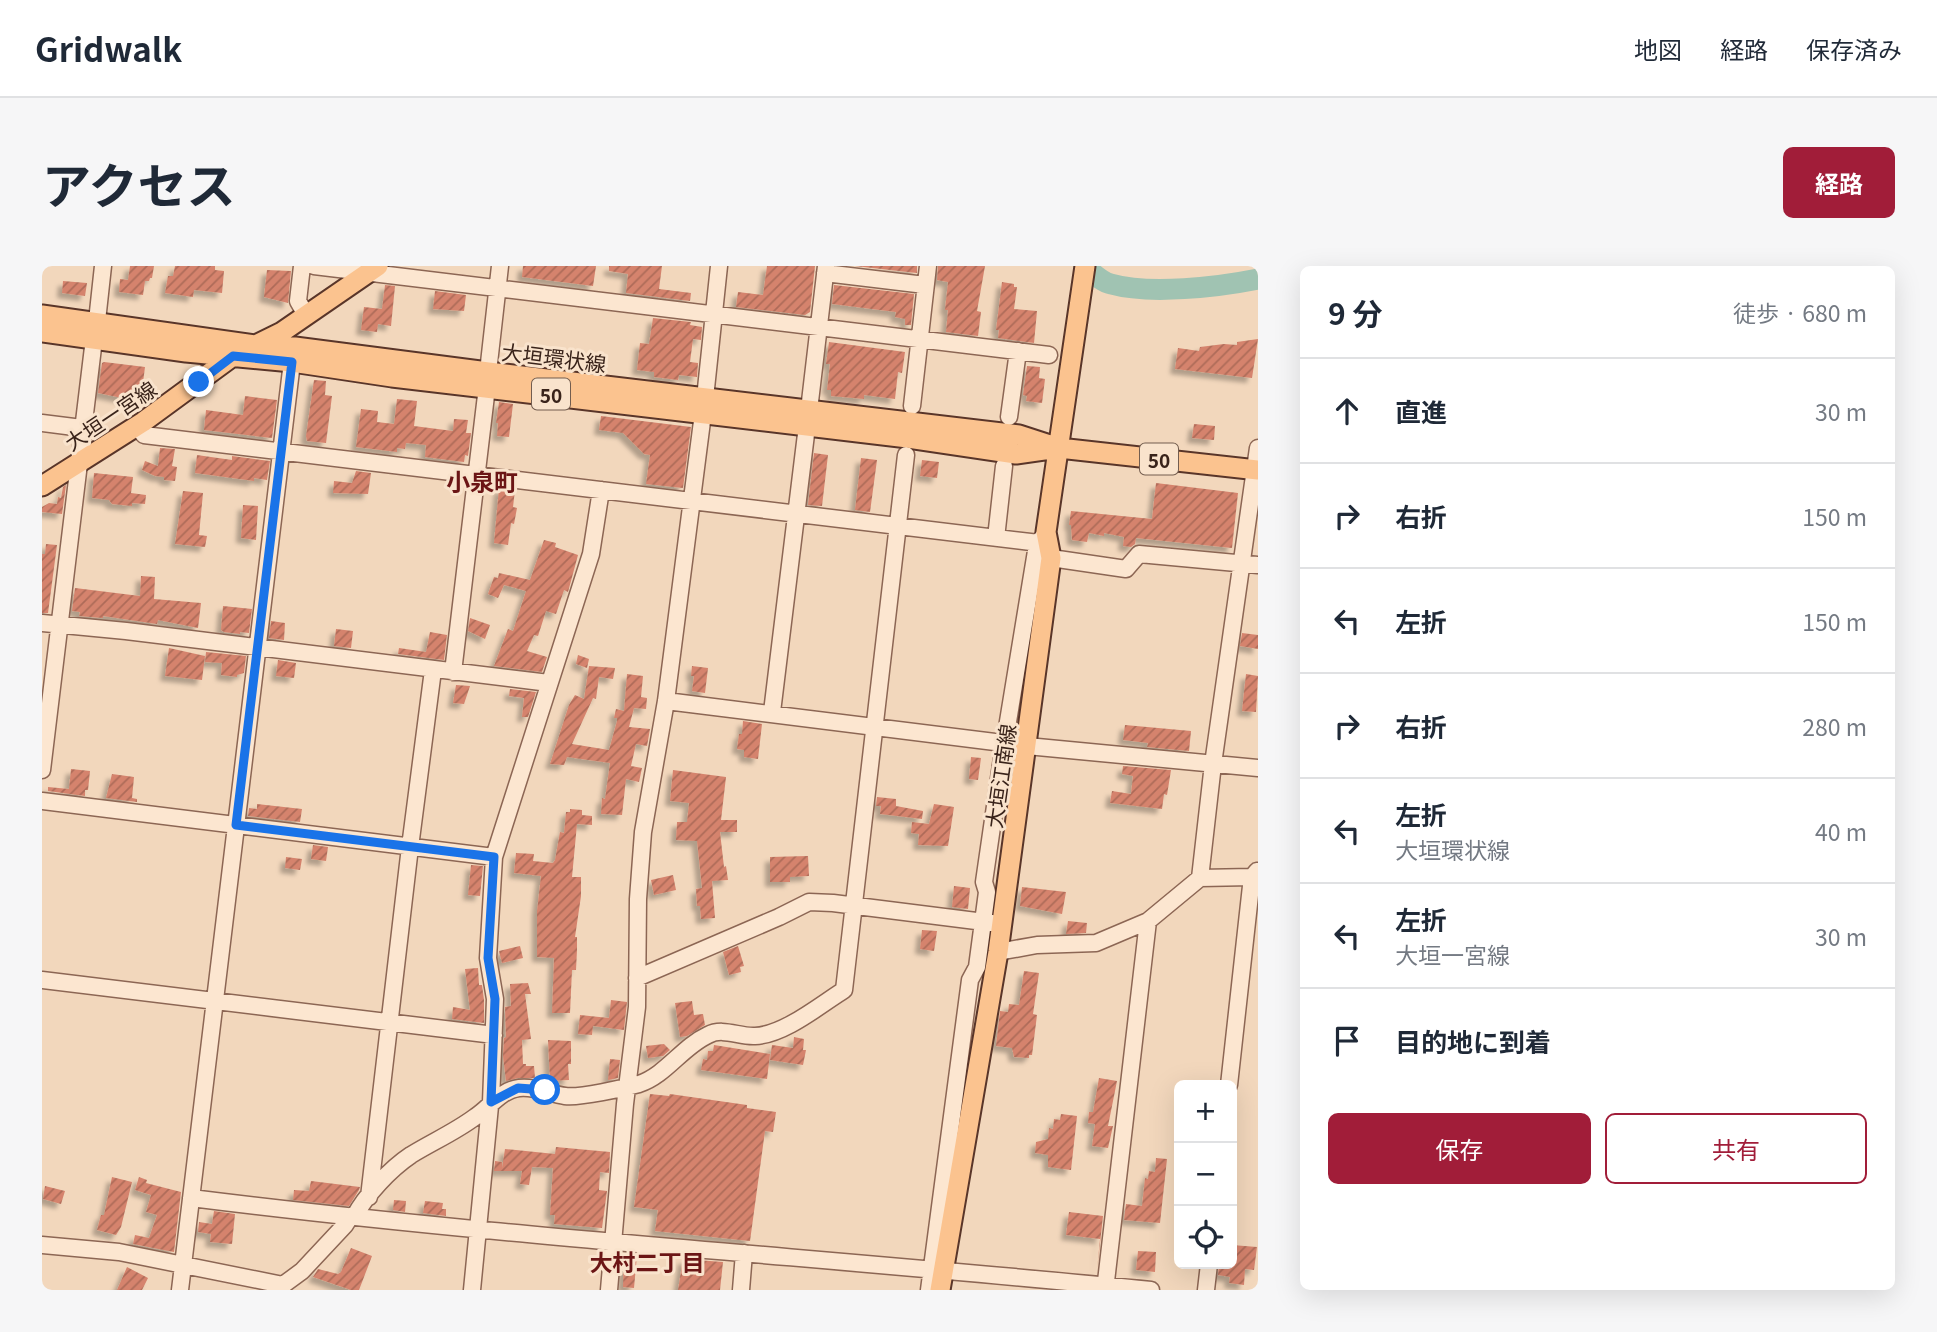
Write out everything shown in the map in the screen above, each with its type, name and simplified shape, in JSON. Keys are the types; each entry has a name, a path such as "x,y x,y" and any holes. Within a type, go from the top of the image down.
{"main road":[{"name":"大垣江南線","path":"938,1277 998,952 992,923 1027,746 1051,558 1050,544 1042,537 1059,448 1085,266"},
{"name":"大垣一宮線","path":"42,486 137,426 233,356 282,332 373,270"},
{"name":"大垣環状線","path":"42,315 96,330 233,356 392,377 487,379"},
{"name":"大垣環状線","path":"42,332 96,330 295,347 487,379 808,418 1016,454 1059,448 1256,469"}],"street":[{"path":"42,770 103,266"},
{"path":"302,266 298,300 306,315"},
{"path":"314,266 373,270 496,289 1049,355"},
{"path":"453,672 500,266"},
{"path":"609,1290 637,1007 638,899 643,832 666,701 719,266"},
{"path":"912,406 928,266"},
{"path":"772,712 826,270 925,285"},
{"path":"1009,417 1018,351"},
{"path":"180,1290 292,362"},
{"path":"42,423 82,428"},
{"path":"137,426 144,435 996,538 1042,537 1004,741 984,881 992,923 977,968 970,979 938,1277 929,1290"},
{"path":"1200,878 1213,764 1250,564 1258,448"},
{"path":"42,1245 119,1252 283,1285 302,1271 386,1177 411,1156 448,1135 490,1104 518,1088 545,1090 572,1097 642,1083 708,1035 718,1032 755,1036 766,1033 788,1025 844,990 906,455"},
{"path":"996,538 1004,466"},
{"path":"472,1290 494,1035 495,999 488,958 494,857 591,554 601,490"},
{"path":"1051,558 1126,569 1139,554 1250,564"},
{"path":"42,623 549,683"},
{"path":"369,1197 433,670"},
{"path":"666,701 772,712 1027,746 1258,768"},
{"path":"42,802 494,857"},
{"path":"998,952 1037,945 1096,943 1147,920 1200,878 1255,873 1230,1080"},
{"path":"637,978 779,918 809,902 992,923"},
{"path":"1105,1288 1147,920"},
{"path":"42,980 494,1035"},
{"path":"191,1198 478,1230 744,1253 938,1277 1150,1290"},
{"path":"741,1290 744,1253"},
{"path":"1206,1290 1208,1269"}],"building":[{"path":"130,266 154,266 152,278 145,281 143,295 119,292 120,279 128,280"},
{"path":"175,266 215,266 215,270 224,271 222,293 194,290 193,297 165,293 168,276 173,276"},
{"path":"523,266 596,266 593,286 522,277"},
{"path":"609,266 662,266 659,289 691,293 690,301 626,293 628,274 609,271"},
{"path":"767,266 815,266 810,312 805,315 736,307 738,292 763,295"},
{"path":"855,266 917,266 917,273"},
{"path":"938,266 985,266 977,311 981,312 978,336 946,332 948,282 937,280"},
{"path":"267,270 291,271 288,303 264,297"},
{"path":"63,281 87,283 85,296 62,293"},
{"path":"1002,282 1017,287 1014,309 1037,311 1034,343 998,338 999,330 996,330"},
{"path":"385,285 395,286 391,326 378,324 377,332 361,330 364,307 382,309"},
{"path":"834,285 914,294 911,325 905,325 905,319 895,317 896,312 832,304"},
{"path":"435,291 466,295 464,311 433,309"},
{"path":"653,318 691,322 690,325 702,327 701,340 693,339 690,362 698,363 697,377 679,375 678,380 654,377 654,372 637,370 640,343 649,344"},
{"path":"1258,339 1252,378 1175,369 1178,348 1199,351 1200,347 1237,345 1237,342"},
{"path":"829,342 905,352 902,373 898,372 895,399 864,395 864,399 831,396 831,390 827,390 830,364 826,364"},
{"path":"104,362 145,367 141,398 128,396 127,399 98,393"},
{"path":"1027,366 1040,367 1039,378 1045,379 1042,403 1026,401 1027,396 1023,395"},
{"path":"314,380 326,381 325,395 332,396 326,443 307,441 306,436"},
{"path":"245,396 277,400 272,438 204,430 206,410 243,415"},
{"path":"397,399 417,401 414,426 453,431 454,419 468,420 466,433 471,433 468,456 465,455 464,462 425,457 426,445 406,443 405,449 397,448 397,452 356,447 361,409 378,411 377,422 394,424"},
{"path":"499,402 513,404 509,437 497,436"},
{"path":"601,416 691,427 683,488 646,484 650,455 644,454 623,433 599,430"},
{"path":"1194,424 1215,426 1214,440 1192,438"},
{"path":"160,448 175,449 172,466 177,467 175,481 164,480 164,477 142,470 145,461 158,466"},
{"path":"814,453 828,455 822,506 808,505"},
{"path":"197,455 232,460 232,456 270,461 267,480 254,478 254,481 195,473"},
{"path":"861,458 877,460 870,512 855,510"},
{"path":"922,460 939,462 937,478 920,476"},
{"path":"356,471 371,473 368,494 333,493 334,481 352,483"},
{"path":"94,473 133,477 131,493 146,495 145,504 112,504 109,500 92,498"},
{"path":"1156,483 1238,493 1232,548 1136,538 1131,547 1123,546 1124,537 1104,533 1104,536 1089,533 1087,542 1072,540 1069,525 1071,511 1152,519"},
{"path":"66,485 62,514 42,512 42,507 49,503 57,504"},
{"path":"499,488 515,490 513,507 517,508 514,524 511,523 508,545 494,543"},
{"path":"183,491 203,493 199,535 207,536 205,547 175,544"},
{"path":"243,505 258,506 256,540 241,538"},
{"path":"544,540 578,555 568,592 564,590 556,614 546,611 538,636 534,635 527,651 547,657 542,672 494,666 508,629 513,631 526,591 504,585 498,598 488,594 494,577 498,578 499,573 530,580"},
{"path":"46,544 57,545 48,613 42,613 42,554 45,554"},
{"path":"141,576 155,577 154,599 201,603 198,628 158,620 157,624 103,616 79,616 80,612 72,611 75,588 140,596"},
{"path":"223,606 252,609 249,633 221,630"},
{"path":"470,618 490,625 485,639 468,631"},
{"path":"271,621 285,623 284,640 269,638"},
{"path":"336,629 353,631 351,648 334,646"},
{"path":"430,632 447,635 444,660 398,654 399,648 426,652"},
{"path":"1242,633 1258,635 1258,649 1240,646"},
{"path":"169,648 205,656 202,680 165,676"},
{"path":"206,652 246,656 244,673 237,677 221,675 222,663 205,662"},
{"path":"578,655 589,659 587,668 576,664"},
{"path":"278,660 296,663 294,678 276,676"},
{"path":"589,666 615,668 613,679 599,677 596,699 593,698 572,744 609,750 617,721 617,718 614,718 616,709 624,711 627,674 643,676 641,697 647,698 646,709 634,708 629,727 650,729 647,746 636,744 631,766 642,768 639,782 626,779 622,815 601,814 610,763 567,757 564,765 550,764 569,705 575,695 584,699"},
{"path":"692,666 708,668 705,693 692,691"},
{"path":"1246,674 1258,676 1256,712 1242,711"},
{"path":"456,685 470,686 464,704 453,703"},
{"path":"510,689 536,692 528,717 522,717 524,698 509,696"},
{"path":"743,721 762,724 758,759 744,757 744,750 737,749"},
{"path":"1125,725 1191,731 1189,751 1147,747 1148,743 1123,740"},
{"path":"971,757 981,758 978,780 969,779"},
{"path":"1123,766 1171,770 1162,809 1110,803 1112,791 1131,794 1133,776 1122,774"},
{"path":"71,769 90,771 85,796 48,791 48,787 69,789"},
{"path":"673,770 726,777 721,820 737,820 737,832 720,832 728,880 712,881 715,918 701,919 700,906 697,906 696,889 702,888 697,841 676,840 677,822 687,822 689,803 670,801"},
{"path":"112,774 134,777 132,798 137,799 137,802 106,798"},
{"path":"877,797 896,799 896,806 923,811 922,819 880,814 881,806 876,806"},
{"path":"257,804 302,809 300,822 248,816 249,808 257,809"},
{"path":"934,804 954,807 948,846 918,845 919,834 911,833 912,822 929,824"},
{"path":"570,809 582,810 582,815 592,816 592,825 577,824 572,877 581,877 581,896 575,937 576,970 572,970 570,1013 552,1013 554,958 537,957 537,911 541,876 514,873 516,853 534,854 533,861 553,863 560,832 564,833 566,812 570,812"},
{"path":"313,845 328,847 326,861 311,859"},
{"path":"808,856 809,876 790,877 790,882 770,882 770,857"},
{"path":"286,857 302,859 300,870 285,868"},
{"path":"471,865 483,866 480,896 468,895"},
{"path":"673,875 676,890 654,895 651,880"},
{"path":"954,886 970,888 968,909 952,907"},
{"path":"1022,887 1066,892 1062,914 1020,906"},
{"path":"1068,921 1087,923 1086,933 1066,934"},
{"path":"922,930 937,931 934,951 920,949"},
{"path":"520,946 523,958 502,963 499,951"},
{"path":"738,946 744,966 740,967 741,972 729,975 723,952"},
{"path":"478,968 479,985 482,985 484,1000 484,1023 452,1019 453,1007 470,1010 465,969"},
{"path":"1024,971 1039,973 1033,1014 1037,1015 1032,1055 1029,1055 1029,1058 1014,1057 1012,1048 996,1046 1000,1011 1008,1012 1009,1004 1019,1005"},
{"path":"528,983 531,994 525,994 531,1039 522,1040 523,1064 534,1066 535,1078 506,1081 503,1056 506,1037 505,1007 511,1006 510,984"},
{"path":"611,1000 627,1002 624,1030 593,1026 592,1035 578,1034 580,1015 609,1018"},
{"path":"692,1001 694,1015 703,1014 705,1025 687,1036 680,1037 675,1003"},
{"path":"794,1037 804,1039 803,1050 806,1050 803,1065 770,1060 772,1045 793,1048"},
{"path":"548,1040 571,1041 569,1080 550,1081"},
{"path":"664,1044 670,1050 663,1056 648,1058 646,1046"},
{"path":"714,1045 770,1054 767,1079 701,1070 703,1059 707,1060 708,1051 713,1051"},
{"path":"610,1059 620,1060 618,1078 608,1080"},
{"path":"1099,1078 1117,1081 1108,1126 1113,1126 1108,1148 1092,1146 1095,1124 1088,1123 1089,1112 1093,1112"},
{"path":"650,1094 670,1094 747,1105 747,1108 776,1112 773,1132 765,1131 750,1241 655,1231 658,1210 634,1207"},
{"path":"1061,1114 1077,1116 1071,1170 1048,1167 1048,1155 1035,1153 1036,1142 1048,1139 1049,1128 1053,1129 1054,1119 1060,1120"},
{"path":"556,1147 610,1152 609,1173 600,1172 599,1190 607,1191 602,1228 554,1224 555,1215 550,1215 553,1168 532,1167 529,1185 520,1184 522,1171 494,1171 495,1161 502,1162 502,1168 505,1149 555,1154"},
{"path":"1156,1158 1167,1159 1160,1223 1124,1220 1126,1204 1142,1206 1145,1178 1148,1179 1149,1171 1155,1172"},
{"path":"112,1177 132,1182 121,1227 116,1235 97,1230 101,1215 104,1215"},
{"path":"139,1177 147,1180 146,1183 181,1192 174,1252 133,1244 135,1235 149,1238 157,1215 146,1212 151,1195 135,1190"},
{"path":"311,1181 360,1187 349,1206 293,1200 294,1190 309,1191"},
{"path":"45,1186 65,1191 61,1204 43,1199"},
{"path":"394,1200 406,1201 405,1212 393,1210"},
{"path":"425,1201 443,1203 442,1209 446,1209 446,1216 423,1213"},
{"path":"214,1211 235,1214 232,1244 210,1242 211,1234 198,1232 199,1222 212,1224"},
{"path":"1069,1212 1103,1216 1097,1271 1100,1239 1066,1235"},
{"path":"1237,1245 1257,1247 1254,1270 1245,1269 1244,1285 1229,1283 1230,1277 1218,1275 1219,1269 1237,1269"},
{"path":"351,1248 372,1256 359,1290 351,1290 313,1277 318,1269 338,1274 341,1272"},
{"path":"1138,1251 1156,1252 1155,1272 1136,1270"},
{"path":"624,1253 637,1255 634,1288 623,1287"},
{"path":"683,1259 723,1262 720,1290 678,1290"},
{"path":"127,1267 148,1278 142,1290 117,1290"}],"waterway":[{"path":"1084,266 1107,283 1145,289 1204,287 1258,279"}],"district":[{"name":"小泉町","path":"482,480"},
{"name":"大村二丁目","path":"647,1261"}],"route":[{"path":"199,382 233,356 292,362 236,825 494,857 488,958 495,999 491,1102 518,1088 545,1090"}]}
